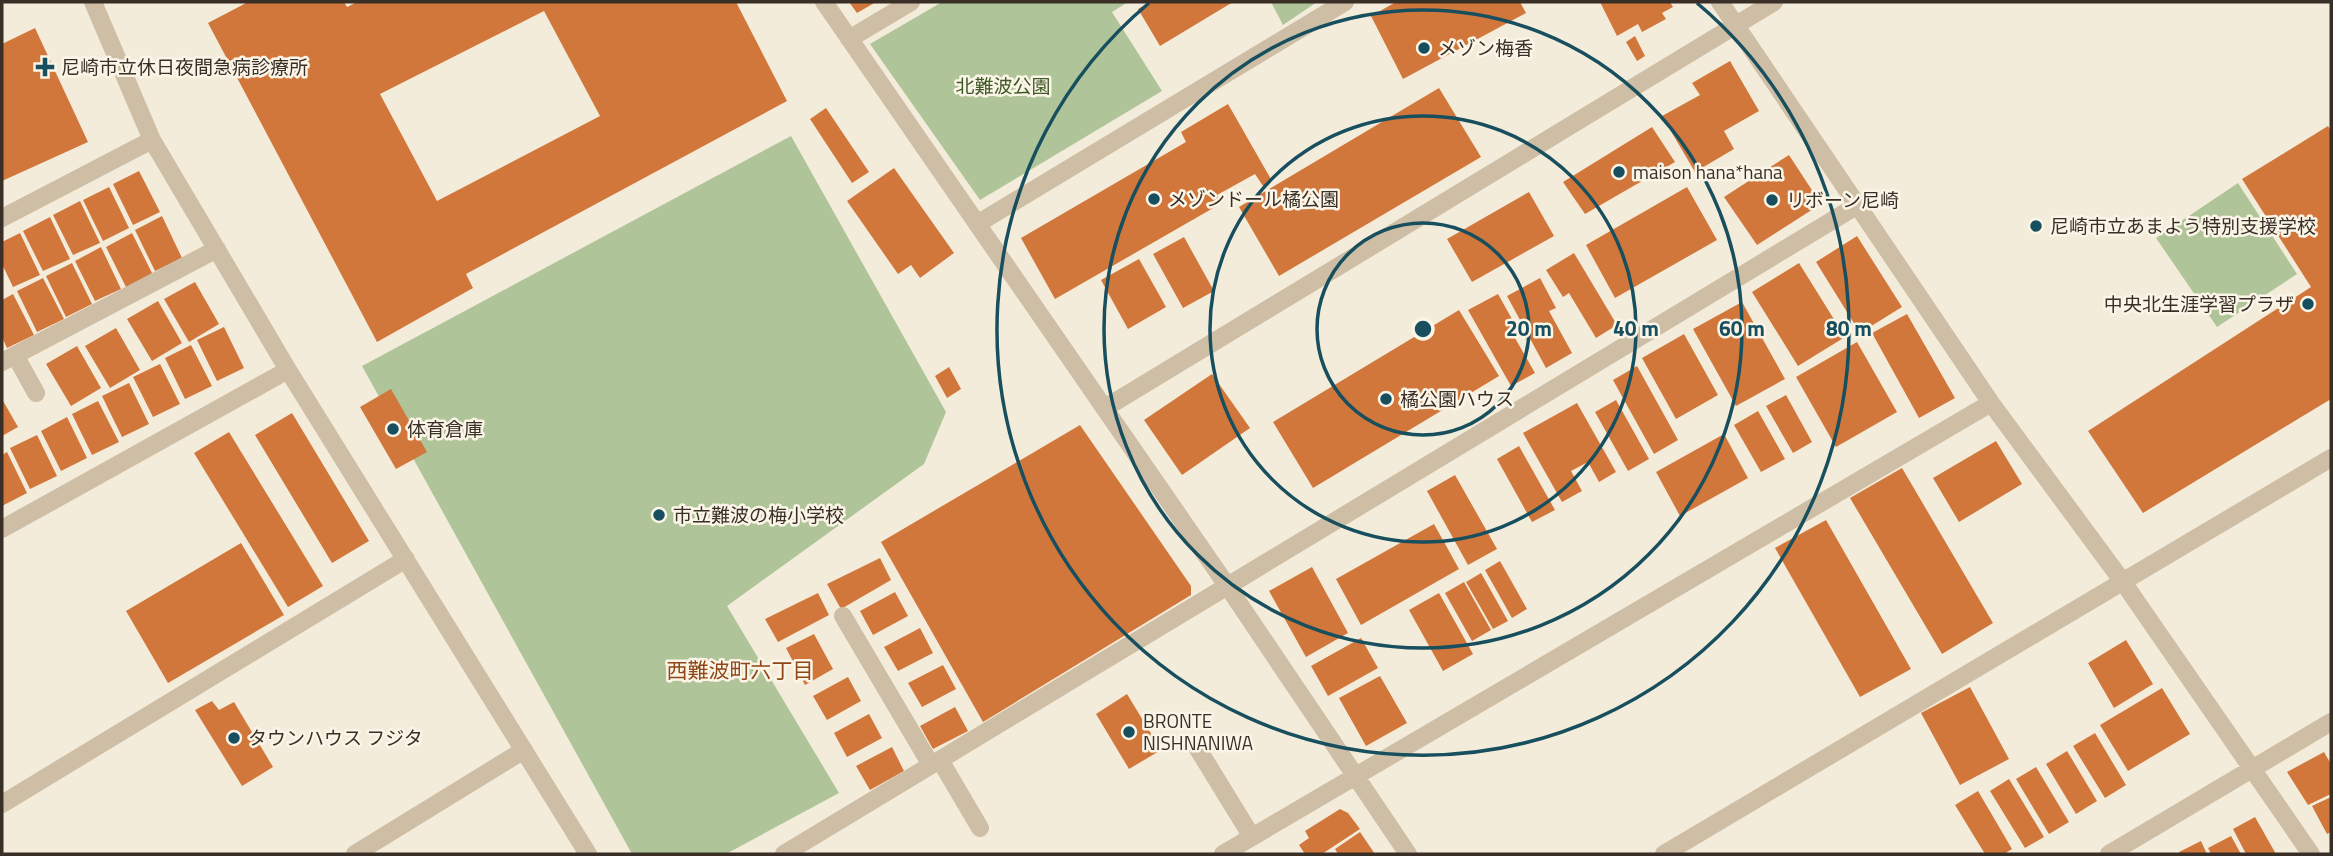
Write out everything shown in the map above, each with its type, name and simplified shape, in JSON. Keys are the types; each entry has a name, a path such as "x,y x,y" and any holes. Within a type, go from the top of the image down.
{"street":[{"path":"93,2 152,140 288,370 588,854"},
{"path":"824,2 1228,587 1408,854"},
{"path":"849,39 911,2"},
{"path":"977,223 1345,2"},
{"path":"1720,2 1991,403 2123,582 2311,854"},
{"path":"1105,408 1774,2"},
{"path":"2,218 152,140"},
{"path":"784,854 1858,205"},
{"path":"36,393 9,359 217,249"},
{"path":"2,529 288,370"},
{"path":"1223,854 1991,403"},
{"path":"1664,854 2331,457"},
{"path":"2,804 406,559"},
{"path":"843,616 980,828"},
{"path":"2109,854 2331,722"},
{"path":"1198,749 1252,837"},
{"path":"355,854 524,750"}],"green space":[{"name":"北難波公園","path":"942,2 1128,2 1112,12 1162,91 980,200 870,44"},
{"path":"1271,2 1317,2 1283,25"},
{"path":"791,136 946,412 924,464 727,606 839,793 726,854 632,854 362,366"},
{"path":"2238,183 2297,274 2217,327 2156,238"}],"building":[{"path":"248,2 344,2 347,7 357,2 736,2 787,101 466,274 473,288 377,342 208,23","holes":["544,11 600,116 437,201 380,94"]},
{"path":"849,2 876,2 857,13"},
{"path":"1150,2 1233,2 1160,46 1138,9"},
{"name":"メゾン梅香","path":"1396,2 1520,2 1526,13 1403,79 1371,16"},
{"path":"1600,2 1670,2 1673,7 1662,13 1666,19 1642,32 1638,24 1617,36"},
{"path":"35,28 88,142 2,181 2,44"},
{"path":"1635,36 1645,56 1637,61 1626,42"},
{"path":"1730,61 1759,111 1724,131 1734,149 1695,172 1662,116 1700,95 1692,83"},
{"path":"1439,88 1481,157 1279,276 1239,207"},
{"name":"メゾンドール橘公園","path":"1228,104 1272,181 1263,186 1255,174 1217,195 1222,203 1055,299 1021,238 1186,142 1181,132"},
{"path":"826,108 869,172 852,183 810,119"},
{"name":"中央北生涯学習プラザ","path":"2328,126 2331,131 2331,399 2143,513 2088,431 2311,287 2242,179"},
{"name":"maison hana*hana","path":"1652,127 1675,162 1585,214 1563,182"},
{"name":"リボーン尼崎","path":"1789,155 1821,204 1757,245 1724,197"},
{"path":"894,168 954,253 920,278 911,265 898,274 847,201"},
{"path":"139,171 160,212 133,225 113,184"},
{"path":"109,187 129,228 103,241 83,200"},
{"path":"1687,187 1717,240 1615,298 1586,245"},
{"path":"1529,192 1554,236 1472,282 1447,239"},
{"path":"80,201 100,243 73,255 53,215"},
{"path":"162,216 182,258 155,271 135,230"},
{"path":"50,217 70,259 43,271 23,231"},
{"path":"20,233 40,275 13,287 2,264 2,242"},
{"path":"132,233 153,275 126,287 106,247"},
{"path":"1857,236 1902,307 1860,333 1816,262"},
{"path":"1184,237 1214,291 1183,308 1153,254"},
{"path":"101,247 121,289 95,301 75,261"},
{"path":"1574,253 1617,325 1596,338 1569,293 1563,297 1546,270"},
{"path":"1139,259 1166,307 1128,329 1101,280"},
{"path":"72,263 92,304 66,317 46,276"},
{"path":"1799,263 1845,337 1798,366 1752,292"},
{"path":"43,278 64,319 37,332 17,291"},
{"path":"1540,278 1556,308 1549,311 1572,353 1546,368 1507,296"},
{"path":"195,282 219,324 189,342 164,299"},
{"path":"13,294 34,335 7,348 2,337 2,300"},
{"path":"1498,294 1517,328 1511,331 1535,373 1511,386 1468,310"},
{"path":"158,301 182,343 152,361 127,319"},
{"path":"1742,302 1785,379 1736,406 1693,329"},
{"name":"橘公園ハウス","path":"1459,310 1499,376 1313,488 1273,422"},
{"path":"1907,314 1955,398 1919,418 1872,333"},
{"path":"224,327 244,368 217,381 197,340"},
{"path":"116,328 140,370 110,388 85,346"},
{"path":"1684,334 1718,395 1676,419 1642,358"},
{"path":"1857,342 1897,412 1836,447 1796,377"},
{"path":"191,345 212,386 185,399 165,358"},
{"path":"77,346 101,388 71,406 46,364"},
{"path":"160,364 180,404 153,417 133,377"},
{"path":"1637,366 1678,440 1654,454 1613,380"},
{"path":"949,367 961,389 947,398 935,376"},
{"path":"1212,374 1250,428 1182,475 1144,420"},
{"path":"129,383 149,424 122,437 102,396"},
{"name":"体育倉庫","path":"391,389 427,452 396,469 360,407"},
{"path":"1786,395 1812,442 1793,453 1766,406"},
{"path":"2,399 18,427 2,436"},
{"path":"1616,400 1649,459 1628,471 1595,412"},
{"path":"98,401 119,442 92,455 72,414"},
{"path":"1577,403 1616,472 1599,482 1588,462 1571,471 1582,491 1562,502 1523,433"},
{"path":"1758,411 1785,459 1761,472 1734,425"},
{"path":"292,413 369,541 332,563 255,435"},
{"path":"67,417 87,458 61,471 41,431"},
{"path":"1080,425 1191,586 1191,595 983,722 881,542"},
{"path":"229,432 323,586 288,607 194,453"},
{"path":"1724,434 1748,478 1680,516 1656,472"},
{"path":"37,435 57,476 30,489 10,448"},
{"path":"1996,441 2022,484 1959,522 1933,478"},
{"path":"1519,446 1555,510 1532,522 1497,459"},
{"path":"7,452 27,493 2,506 2,455"},
{"path":"1902,468 1993,623 1942,654 1850,498"},
{"path":"1455,475 1497,549 1468,565 1427,491"},
{"path":"1826,520 1911,669 1860,697 1775,548"},
{"path":"1434,524 1459,569 1361,625 1336,579"},
{"path":"241,543 284,615 168,683 126,611"},
{"path":"880,558 891,580 841,609 827,584"},
{"path":"1500,561 1527,609 1512,618 1485,570"},
{"path":"1312,567 1348,633 1306,657 1269,591"},
{"path":"1481,573 1508,621 1493,629 1466,582"},
{"path":"1464,582 1491,630 1472,641 1445,593"},
{"path":"895,592 908,616 873,635 860,611"},
{"path":"818,593 829,615 778,642 765,619"},
{"path":"1439,593 1473,654 1443,671 1409,610"},
{"path":"920,628 933,653 898,671 884,647"},
{"path":"814,634 833,669 805,685 786,648"},
{"path":"1361,638 1378,668 1328,696 1311,666"},
{"path":"2126,640 2153,684 2114,708 2088,663"},
{"path":"943,665 956,689 922,707 908,683"},
{"path":"1380,676 1407,723 1366,746 1339,698"},
{"path":"848,677 861,701 827,720 813,696"},
{"path":"1970,687 2009,759 1960,785 1921,713"},
{"path":"2162,688 2190,734 2128,771 2100,725"},
{"name":"BRONTE NISHNANIWA","path":"1127,694 1161,750 1129,769 1096,714"},
{"name":"タウンハウス フジタ","path":"212,701 219,710 234,702 273,767 242,786 195,710"},
{"path":"955,707 968,731 933,749 920,726"},
{"path":"869,714 882,738 847,757 834,733"},
{"path":"2095,733 2126,785 2105,798 2073,746"},
{"path":"892,747 904,771 870,790 856,766"},
{"path":"2067,751 2097,801 2076,814 2046,764"},
{"path":"2324,752 2331,764 2331,794 2308,805 2287,772"},
{"path":"2036,767 2069,822 2049,834 2016,779"},
{"path":"2009,779 2044,837 2025,848 1990,791"},
{"path":"1978,791 2012,849 2004,854 1985,854 1955,805"},
{"path":"2331,797 2331,832 2327,834 2312,806"},
{"path":"1340,809 1348,813 1360,829 1322,854 1305,854 1299,845 1309,838 1305,831"},
{"path":"2255,817 2276,854 2246,854 2233,829"},
{"path":"1360,832 1375,854 1338,854 1335,849"},
{"path":"2231,836 2241,854 2211,854 2208,848"},
{"path":"2201,841 2207,854 2180,854 2179,852"}],"place":[{"name":"メゾン梅香","path":"1424,48"},
{"name":"尼崎市立休日夜間急病診療所","path":"45,67"},
{"name":"maison hana*hana","path":"1619,172"},
{"name":"メゾンドール橘公園","path":"1154,199"},
{"name":"リボーン尼崎","path":"1772,200"},
{"name":"尼崎市立あまよう特別支援学校","path":"2036,226"},
{"name":"中央北生涯学習プラザ","path":"2308,304"},
{"name":"橘公園ハウス","path":"1386,399"},
{"name":"体育倉庫","path":"393,429"},
{"name":"市立難波の梅小学校","path":"659,515"},
{"name":"BRONTE NISHNANIWA","path":"1129,732"},
{"name":"タウンハウス フジタ","path":"234,738"}],"district":[{"name":"西難波町六丁目","path":"740,671"}]}
